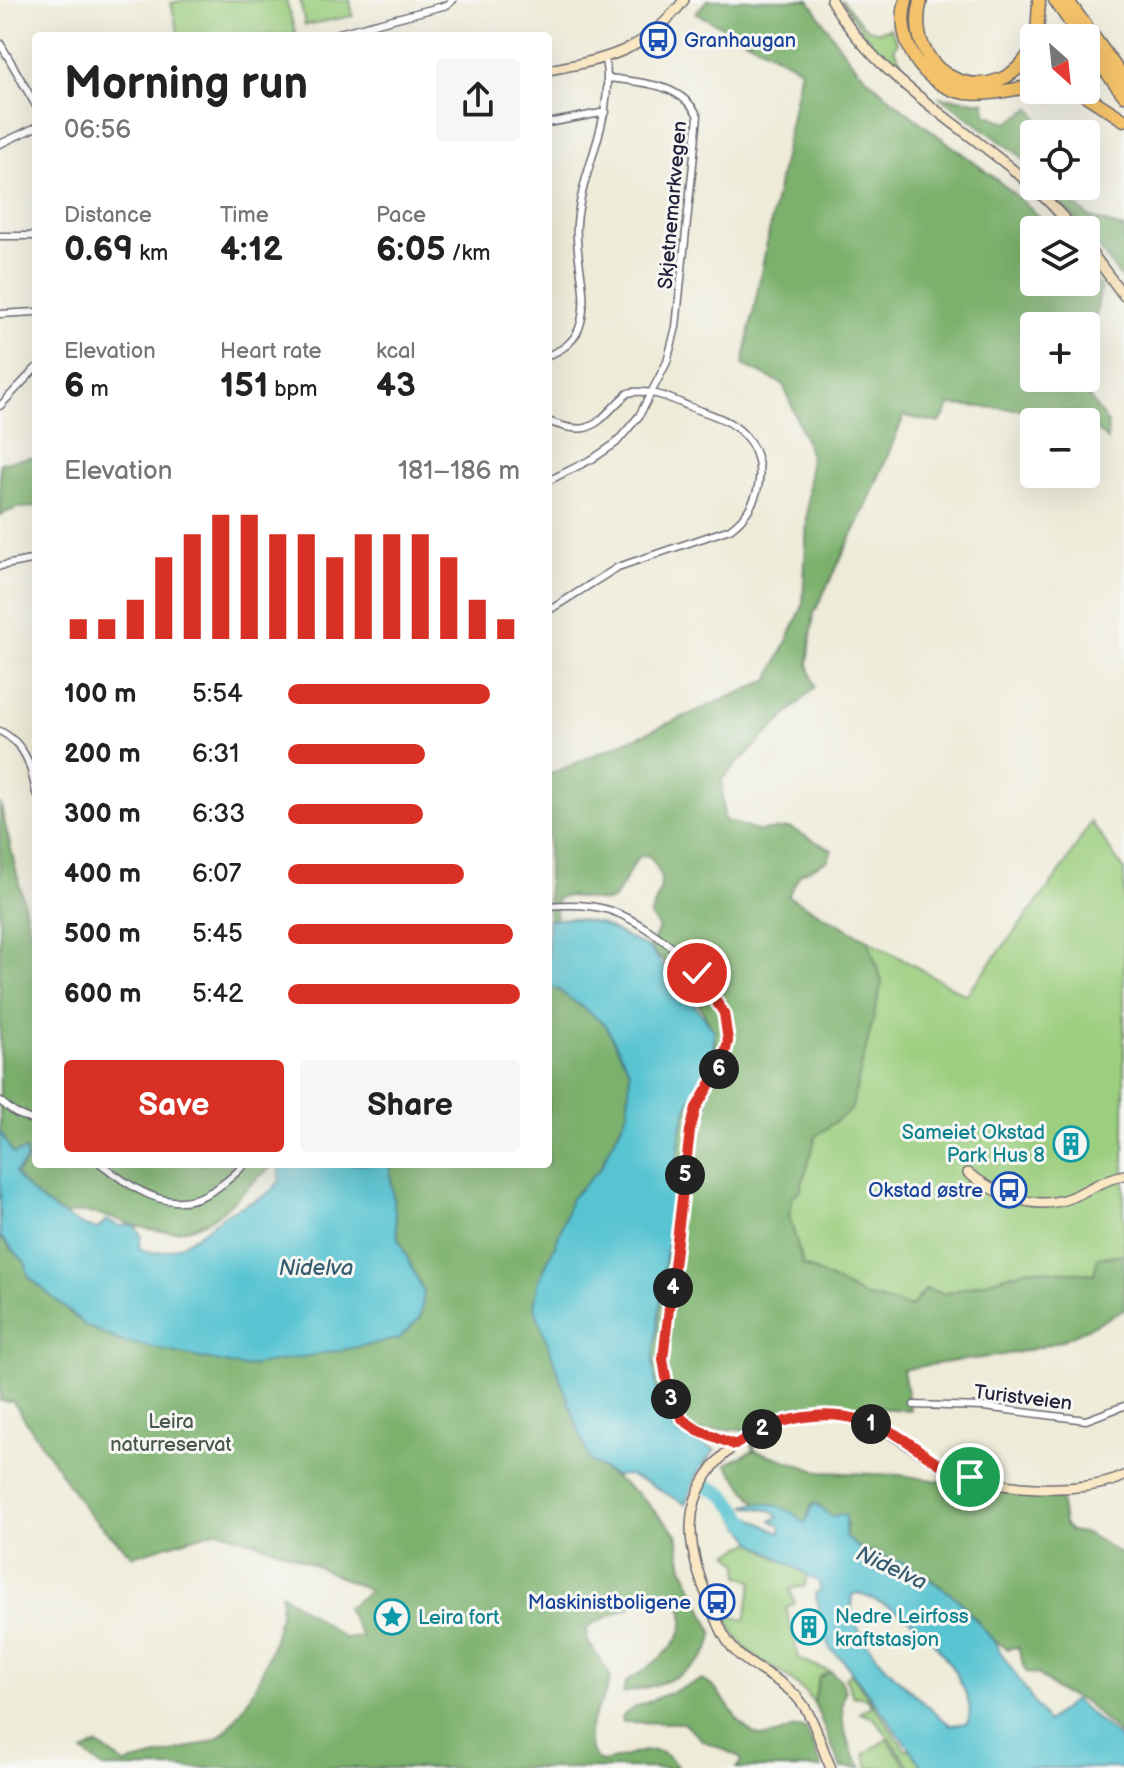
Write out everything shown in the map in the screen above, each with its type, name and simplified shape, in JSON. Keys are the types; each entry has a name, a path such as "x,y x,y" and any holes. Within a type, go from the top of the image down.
{"highway":[{"path":"906,0 903,23 910,49 922,68 939,83 976,94 1020,88"},
{"path":"921,0 918,27 922,47 935,67 953,79 974,84 995,81 1012,72 1020,62"},
{"path":"1038,24 1039,0"},
{"path":"1055,0 1071,24"},
{"path":"1067,0 1124,79"},
{"path":"1100,63 1124,95"},
{"path":"1099,104 1124,120"}],"street":[{"path":"418,11 423,0"},
{"path":"342,32 447,5 453,0"},
{"path":"552,69 605,59 644,41 668,21 684,0"},
{"path":"831,0 852,32 929,105 1048,200 1062,216"},
{"path":"838,0 864,42"},
{"path":"0,43 3,54 32,100"},
{"path":"552,353 569,344 583,318 576,225 606,112 609,78 605,59"},
{"name":"Skjetnemarkvegen","path":"552,479 616,443 639,416 667,362 676,327 698,116 690,102 680,94 657,85 609,78"},
{"path":"552,122 606,112"},
{"path":"0,144 32,129"},
{"path":"0,236 32,236"},
{"path":"1100,264 1124,296"},
{"path":"0,314 32,312"},
{"path":"0,406 32,372"},
{"path":"552,422 582,431 591,429 628,393 651,393 725,421 747,438 760,469 753,506 745,519 730,529 618,567 552,608"},
{"path":"0,566 32,560"},
{"path":"0,731 16,741 25,753 32,778"},
{"path":"552,906 589,905 629,919 677,952 697,973 724,1013 728,1041 723,1062 696,1108 690,1131 663,1359 669,1395 683,1420 698,1430 735,1445"},
{"path":"0,1101 15,1113 32,1120"},
{"path":"107,1168 146,1194 176,1203 207,1196 240,1168"},
{"path":"968,1173 1006,1195 1043,1203 1070,1198 1124,1175"},
{"name":"Turistveien","path":"914,1405 984,1407 1086,1420 1124,1406"},
{"path":"831,1768 803,1705 788,1689 740,1659 727,1643 696,1562 691,1530 693,1511 703,1481 721,1457 735,1445 783,1420 835,1414 876,1425 949,1470 970,1477 1071,1489 1095,1487 1124,1476"}],"green space":[{"path":"184,0 286,0 295,32 178,32 171,3"},
{"path":"300,0 350,0 353,16 305,25"},
{"path":"707,0 809,0 841,48 863,74 1038,216 1020,216 1020,296 1099,296 1096,312 1020,312 1020,392 1086,392 1097,408 1020,409 950,405 940,423 904,416 866,507 814,613 808,664 815,687 722,779 724,820 757,831 790,828 832,850 828,860 800,874 788,896 868,940 882,982 851,1110 816,1136 800,1191 793,1195 789,1216 803,1265 863,1296 911,1307 926,1289 945,1294 1030,1269 1094,1274 1098,1258 1124,1254 1124,1310 1070,1337 1043,1346 903,1370 910,1410 835,1408 760,1420 754,1450 742,1429 705,1430 687,1440 670,1424 659,1402 654,1377 656,1320 681,1128 714,1055 715,1042 711,1028 694,998 650,949 659,928 650,916 660,891 661,878 648,855 638,857 614,899 608,902 568,896 557,898 555,919 552,919 552,773 769,680 803,606 810,453 783,384 743,365 801,69 696,13"},
{"path":"841,0 866,28 881,31 890,28 898,42 894,49 906,71 901,73 862,31"},
{"path":"940,97 985,102 986,114 1008,123 1031,108 1039,120 1020,120 1020,156"},
{"path":"1057,200 1069,200 1088,216 1072,216"},
{"path":"1100,221 1124,229 1124,282 1100,249"},
{"path":"1100,413 1108,424 1107,440 1100,433"},
{"path":"32,458 32,507 17,508 0,515 0,463"},
{"path":"0,803 32,937 32,1168 271,1168 210,1219 180,1230 163,1231 98,1215 65,1215 33,1196 16,1176 28,1158 13,1154 0,1131"},
{"path":"1091,822 1124,870 1124,1254 1099,1258 1094,1274 1030,1269 945,1294 926,1289 911,1307 863,1296 803,1265 789,1216 793,1195 800,1191 816,1136 882,982 868,940 966,995 1059,874"},
{"name":"Leira naturreservat","path":"552,988 605,1024 630,1071 628,1112 600,1169 571,1199 557,1241 539,1280 570,1404 590,1461 638,1494 677,1534 683,1567 713,1633 703,1658 692,1667 665,1681 623,1693 626,1682 656,1661 675,1642 684,1621 681,1605 676,1597 665,1591 592,1624 587,1629 587,1640 611,1677 589,1731 592,1752 600,1762 642,1752 660,1752 678,1768 103,1768 83,1752 98,1745 125,1764 219,1737 242,1709 263,1670 277,1628 281,1593 344,1638 362,1637 346,1608 370,1591 288,1553 218,1530 133,1556 87,1512 13,1402 0,1401 0,1236 25,1262 29,1277 86,1326 120,1341 173,1351 424,1293 398,1238 389,1168 552,1168"},
{"path":"754,1450 821,1472 900,1475 1060,1499 1064,1523 1070,1531 1088,1534 1124,1556 1124,1739 1084,1701 1059,1692 1039,1675 1026,1672 1018,1647 1007,1649 992,1639 958,1599 922,1573 854,1545 845,1537 847,1523 827,1515 821,1507 811,1505 805,1524 774,1505 757,1504 726,1464"},
{"path":"753,1542 778,1559 808,1573 805,1586 790,1589 795,1603 786,1608 799,1659 831,1672 819,1677 814,1703 801,1688 750,1652 730,1626 722,1604 729,1616 745,1620 753,1581 739,1576 739,1563 729,1553"},
{"path":"831,1672 841,1680 845,1691 842,1710 845,1731 862,1768 841,1768 814,1703 819,1677"},
{"path":"851,1673 905,1749 912,1750 924,1768 911,1768 874,1718 860,1713 872,1706 866,1698 853,1696 845,1677"},
{"path":"701,1680 715,1690 739,1721 753,1733 768,1737 793,1729 806,1729 822,1768 736,1768 741,1762 740,1757 702,1740 684,1723 622,1722 621,1717 635,1707"},
{"path":"887,1739 908,1768 869,1768 864,1754"}],"water":[{"path":"569,918 599,923 650,949 714,1030 713,1058 690,1100 681,1128 653,1362 656,1387 667,1421 677,1434 715,1450 698,1472 685,1504 646,1482 627,1475 615,1476 590,1461 534,1306 539,1280 557,1241 571,1198 600,1169 628,1112 630,1071 605,1024 552,988 552,920"},
{"name":"Nidelva","path":"0,1131 13,1154 26,1150 26,1161 15,1173 40,1199 89,1227 98,1229 106,1220 119,1226 134,1225 141,1235 139,1248 151,1252 175,1248 228,1213 268,1193 280,1180 278,1168 389,1168 398,1238 424,1293 420,1318 398,1339 243,1367 120,1341 86,1326 29,1277 25,1262 0,1236"},
{"name":"Nidelva","path":"762,1503 785,1509 805,1523 814,1503 832,1517 839,1514 846,1516 845,1537 863,1551 907,1564 958,1599 992,1639 1047,1722 1074,1700 1124,1742 1124,1768 924,1768 842,1659 830,1649 815,1593 820,1592 819,1582 753,1542 736,1519 737,1512 781,1533 781,1527 771,1520 779,1517 773,1511 745,1506","holes":["857,1593 904,1616 936,1645 955,1672 968,1700 967,1723 951,1725 941,1718 883,1663 859,1629 853,1612 852,1595"]}],"waterway":[{"name":"Nidelva","path":"709,1487 725,1495 750,1526"}],"place":[{"name":"Granhaugan","path":"658,40"},
{"name":"Sameiet Okstad Park Hus 8","path":"1071,1144"},
{"name":"Okstad østre","path":"1009,1190"},
{"name":"Maskinistboligene","path":"717,1602"},
{"name":"Leira fort","path":"392,1617"},
{"name":"Nedre Leirfoss kraftstasjon","path":"809,1627"}],"route":[{"path":"697,973 724,1013 728,1041 723,1062 696,1108 690,1131 674,1257 673,1298 663,1348 666,1384 678,1413 689,1426 735,1445 783,1420 815,1414 849,1416 892,1433 938,1464 970,1477"}]}
